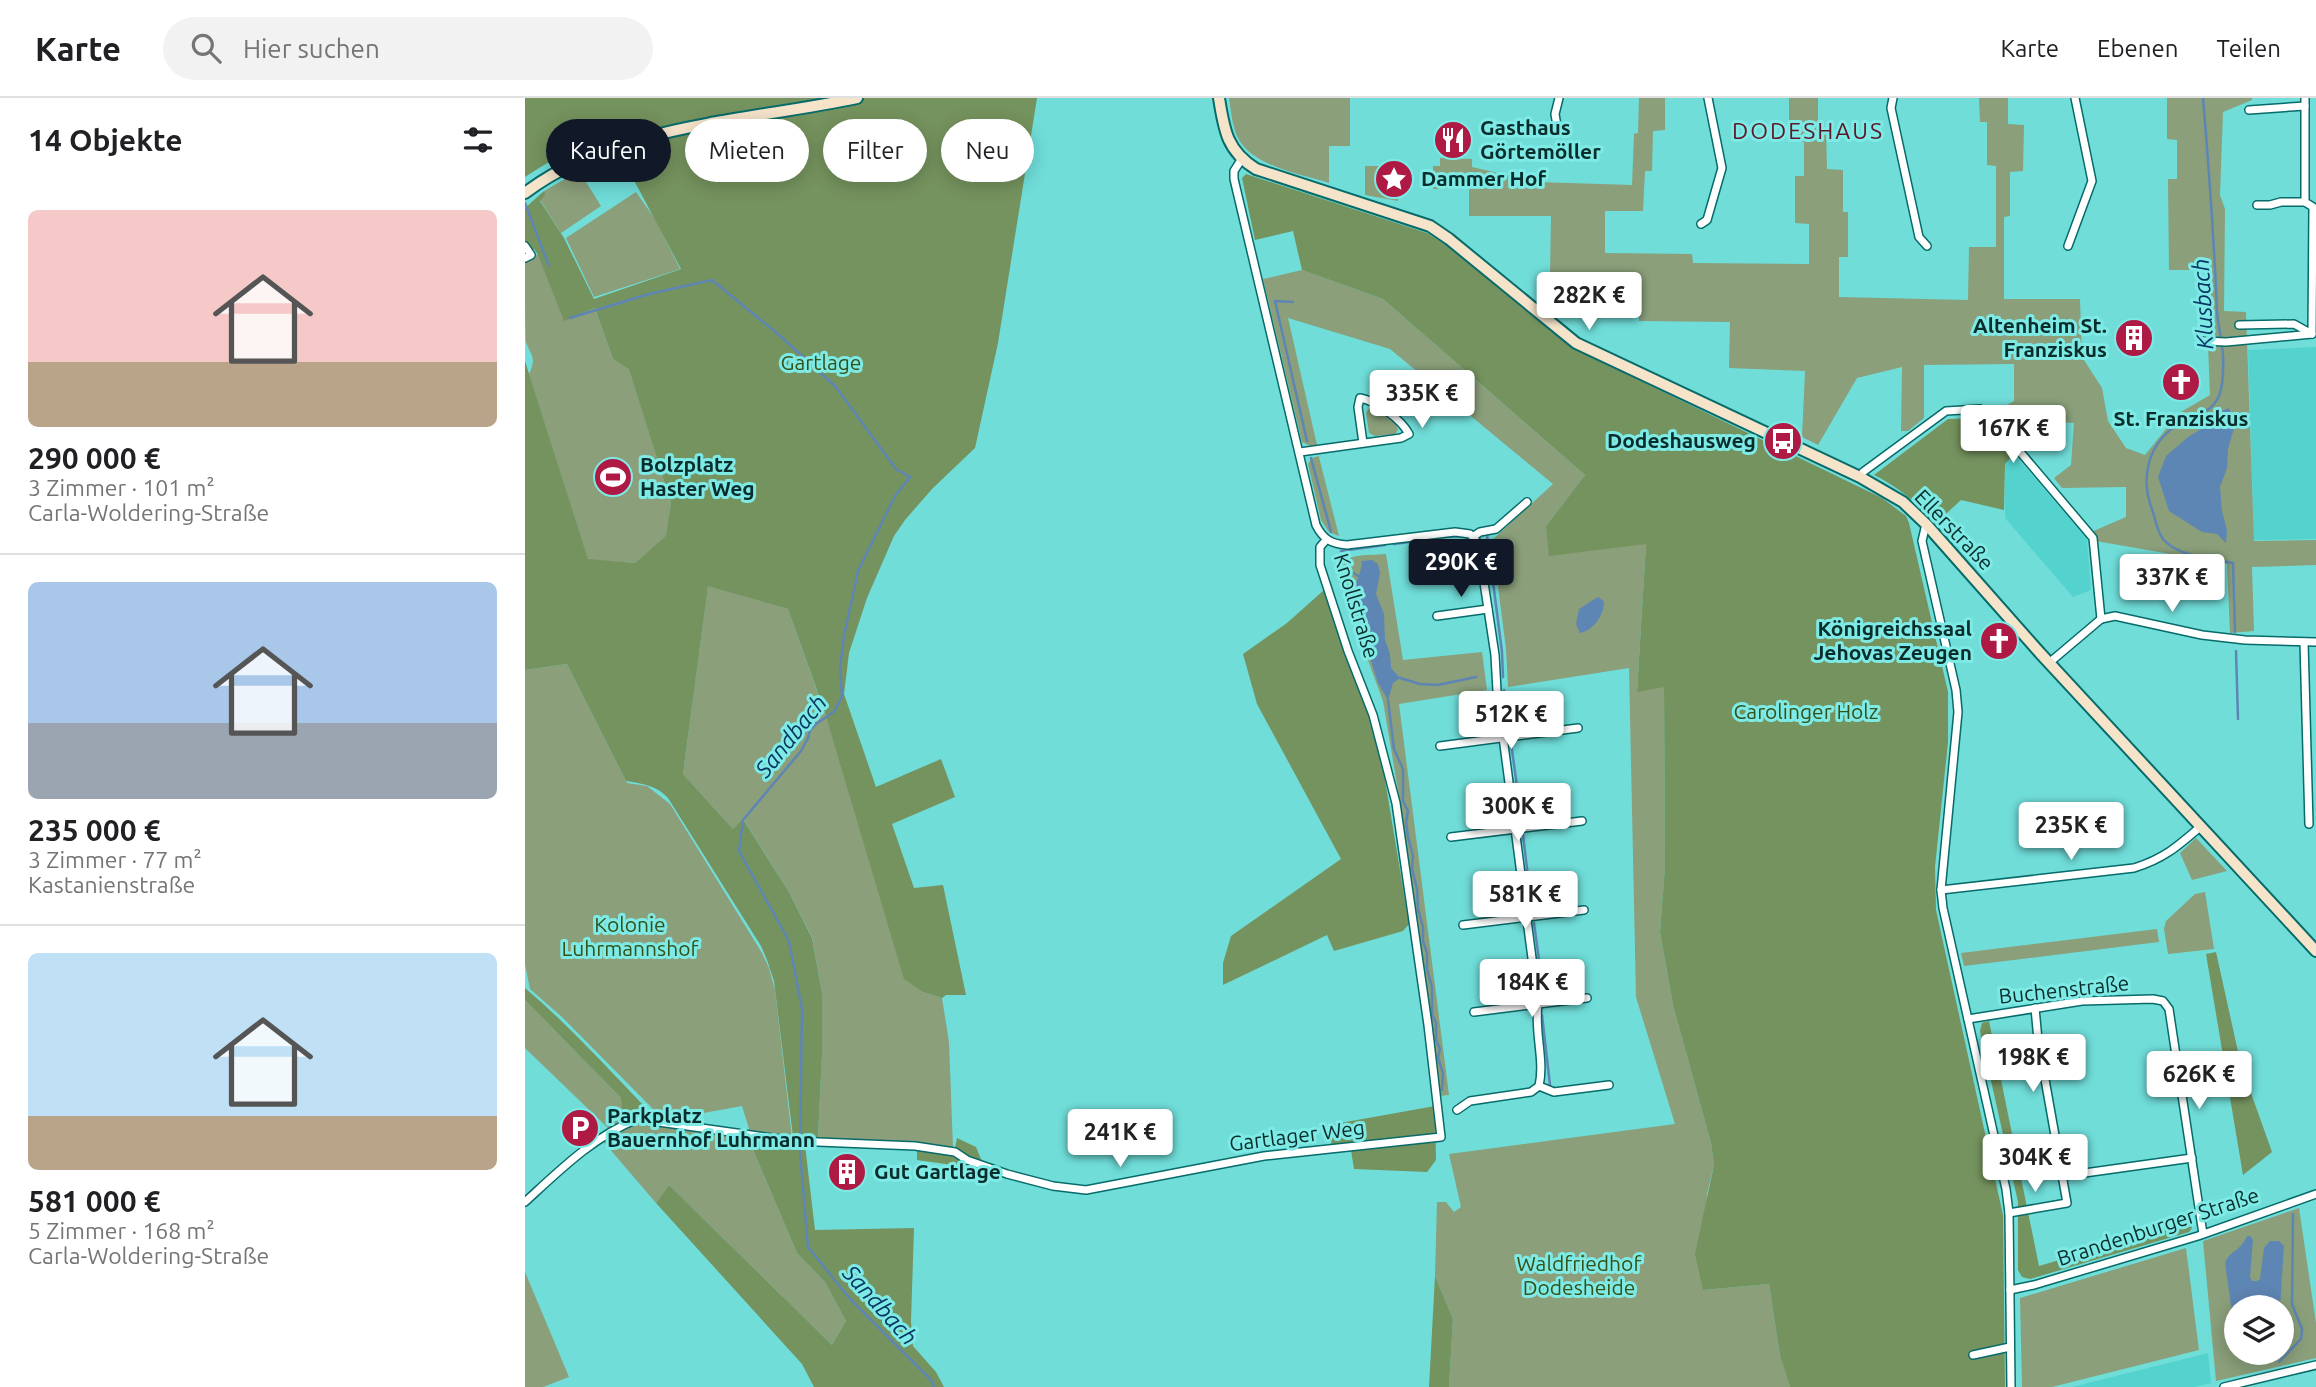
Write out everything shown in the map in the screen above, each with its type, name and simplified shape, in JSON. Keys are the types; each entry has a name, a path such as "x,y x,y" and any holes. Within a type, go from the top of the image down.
{"street":[{"path":"528,191 561,170 623,144 680,130 857,98"},
{"path":"1219,98 1231,146 1241,160"},
{"path":"1557,126 1555,114 1559,98"},
{"path":"1701,224 1707,220 1722,168 1708,98"},
{"path":"1893,98 1891,108 1919,236 1927,246"},
{"path":"2068,246 2092,181 2075,98"},
{"path":"2249,110 2305,102 2305,202"},
{"name":"Knollstraße","path":"1241,160 1234,171 1234,179 1316,525 1326,540 1320,547 1320,565 1348,651 1373,715 1397,803 1441,1137"},
{"name":"Ellerstraße","path":"1241,160 1256,169 1430,226 1450,239 1576,343 1860,477 1903,502 2316,951"},
{"path":"2257,205 2305,202 2313,207 2314,334"},
{"path":"525,246 531,255 525,258"},
{"path":"2239,325 2294,324 2314,334"},
{"path":"2203,341 2222,342 2314,334"},
{"path":"1300,452 1402,438 1409,433 1405,426 1368,400 1360,398 1358,407 1363,443"},
{"path":"1860,477 1863,472 1946,411 1980,409 1999,427 2093,538 2101,619"},
{"path":"1474,536 1496,529 1527,502"},
{"path":"1926,524 1922,541 1956,690 1958,712 1941,890 2006,1189 2009,1213 2011,1387"},
{"path":"1326,540 1347,545 1464,532 1474,536 1478,543 1538,1004 1536,1019 1542,1075 1539,1086 1531,1092 1470,1101 1457,1110"},
{"path":"1437,616 1488,610"},
{"path":"2049,663 2101,619 2115,616 2202,635 2245,640 2316,642"},
{"path":"2304,642 2309,824"},
{"path":"1440,746 1578,728"},
{"path":"1451,837 1582,821"},
{"path":"1941,890 2134,868 2171,852 2200,827"},
{"path":"1463,925 1584,910"},
{"path":"1474,1013 1587,998"},
{"name":"Buchenstraße","path":"1968,1019 2082,1001 2163,1001 2169,1009 2192,1158"},
{"path":"2009,1213 2067,1203 2038,1040 2035,1008"},
{"path":"1539,1086 1554,1092 1609,1085"},
{"name":"Gartlager Weg","path":"525,1202 581,1151 614,1128 637,1119 795,1141 887,1144 955,1152 967,1160 1007,1174 1053,1186 1086,1190 1264,1156 1441,1137"},
{"path":"2063,1176 2192,1158 2203,1234"},
{"name":"Brandenburger Straße","path":"2010,1290 2034,1286 2203,1234 2316,1194"},
{"path":"1973,1355 2010,1347"},
{"path":"2224,1387 2316,1365"}],"shaded area":[{"path":"2316,347 2316,539 2254,540 2248,350"},
{"path":"2229,408 2234,428 2228,449 2227,468 2220,487 2227,530 2226,543 2217,534 2202,532 2169,511 2158,477 2166,456 2206,426 2219,412"},
{"path":"2014,454 2087,539 2091,590 2073,597 2005,518 2005,464"},
{"path":"1372,560 1378,564 1380,573 1376,594 1384,614 1385,640 1391,668 1400,678 1393,683 1388,700 1378,683 1352,600 1362,561"},
{"path":"1598,597 1604,601 1600,616 1590,629 1580,633 1576,624 1579,609"},
{"path":"2247,1236 2253,1240 2252,1281 2260,1279 2264,1248 2270,1241 2279,1241 2284,1246 2281,1295 2230,1295 2225,1263"},
{"path":"2208,1353 2211,1383 2195,1387 2072,1387"}],"green space":[{"name":"Gartlage","path":"525,98 1037,98 1034,119 941,119 941,182 1024,182 998,343 975,448 932,489 894,536 867,598 849,653 844,694 876,787 941,759 955,797 892,824 914,888 943,885 966,995 946,995 942,998 923,992 904,979 825,713 788,609 708,586 683,774 733,829 743,819 789,892 812,938 822,993 818,1137 793,1137 774,981 761,946 668,798 654,788 626,781 567,664 525,670 525,361 588,559 635,563 666,536 671,503 629,369 613,359 595,308 564,321 538,255 534,249 525,254 525,208 544,191 546,194 540,201 564,238 594,299 681,269 635,182 671,182 671,119 546,119 546,163 525,177"},
{"path":"1229,98 1350,98 1350,146 1329,146 1329,183 1277,167 1253,155 1237,136"},
{"path":"1639,98 1665,98 1665,130 1653,131 1652,171 1645,171 1643,211 1605,211 1605,253 1692,254 1693,263 1809,264 1809,224 1795,223 1795,176 1804,176 1804,142 1789,141 1789,98 1818,98 1818,126 1826,127 1827,169 1843,170 1843,212 1848,212 1848,257 1839,257 1839,297 1968,300 1969,247 1996,247 1996,166 1987,165 1987,122 1980,122 1979,98 2008,98 2008,124 2024,125 2023,171 2010,172 2010,216 2004,217 2004,299 2080,299 2082,357 2102,388 2108,421 2126,448 2145,455 2179,413 2210,395 2205,270 2169,270 2168,179 2177,179 2177,140 2167,139 2167,98 2252,98 2223,112 2220,195 2225,209 2224,311 2246,312 2254,541 2316,540 2316,565 2252,567 2254,631 2230,633 2227,564 2096,541 2089,533 2126,517 2126,487 2062,488 2054,478 2071,465 2074,423 2031,420 2014,429 1996,411 2014,401 2014,364 1924,365 1924,418 1908,431 1901,431 1902,367 1857,378 1818,445 1802,437 1805,371 1729,368 1730,322 1639,321 1639,278 1550,274 1551,216 1469,216 1469,189 1433,189 1433,166 1440,166 1440,158 1472,159 1472,167 1537,182 1632,185"},
{"path":"1365,166 1399,166 1398,201 1365,195"},
{"name":"Carolinger Holz","path":"1246,174 1427,233 1581,352 1882,498 1906,516 1948,692 1948,742 1935,867 1936,910 2003,1215 2005,1387 1790,1387 1780,1356 1769,1284 1703,1290 1695,1254 1714,1165 1711,1143 1673,1005 1660,932 1665,867 1664,687 1637,692 1646,544 1549,556 1546,526 1585,475 1383,299 1302,270 1293,231 1255,240 1242,178"},
{"path":"560,182 586,182 601,206 561,233 540,200 546,194 544,191"},
{"path":"636,192 655,219 680,269 594,297 566,238"},
{"path":"538,254 564,320 595,308 613,359 629,368 671,503 667,536 635,563 588,560 529,374 533,360 526,342 525,261"},
{"name":"Waldfriedhof Dodesheide","path":"1302,270 1383,299 1585,475 1546,526 1646,544 1637,691 1664,686 1665,867 1660,932 1673,1005 1711,1143 1714,1165 1707,1194 1703,1290 1769,1284 1780,1356 1790,1387 1449,1387 1453,1319 1435,1276 1437,1202 1446,1202 1454,1212 1461,1207 1449,1154 1675,1124 1636,997 1629,668 1508,687 1506,649 1492,540 1553,484 1390,349 1288,318 1317,445 1310,446 1302,442 1263,279"},
{"path":"1369,408 1396,424 1398,430 1395,434 1375,436 1369,433 1366,413"},
{"path":"1978,418 2014,454 2005,464 2004,510 1961,500 1936,523 1907,496 1874,475 1948,419"},
{"path":"1319,456 1339,536 1329,532 1321,520 1308,464 1312,458"},
{"path":"1386,554 1403,660 1482,652 1487,690 1399,704 1449,1095 1440,1096 1400,802 1383,701 1336,573 1338,566 1348,558"},
{"path":"708,585 788,609 923,992 942,998 949,1042 953,1148 876,1140 818,1138 822,993 812,937 789,892 744,820 733,829 683,774"},
{"path":"1324,590 1379,744 1409,924 1403,931 1334,951 1327,935 1223,985 1223,963 1231,936 1341,859 1257,704 1243,654 1287,623"},
{"name":"Kolonie Luhrmannshof","path":"567,664 627,783 647,786 670,804 762,953 775,990 792,1138 750,1132 742,1106 698,1114 681,1123 656,1115 562,1017 530,989 525,964 525,670"},
{"path":"2196,838 2227,871 2192,880 2180,853"},
{"path":"2205,892 2214,949 2168,954 2164,929 2166,921 2195,894"},
{"path":"2157,929 2159,942 1964,966 1961,953"},
{"path":"2216,952 2241,1065 2272,1152 2243,1175 2206,954"},
{"path":"525,988 589,1048 650,1112 649,1116 622,1121 621,1098 525,1000"},
{"path":"525,1000 621,1098 622,1121 608,1128 525,1048"},
{"path":"1989,1021 2039,1266 2191,1221 2192,1228 2189,1232 2030,1279 2022,1277 2018,1270 2018,1202 1980,1031 1982,1023"},
{"path":"1435,1106 1436,1160 1427,1172 1354,1169 1350,1144 1332,1147 1329,1125"},
{"path":"639,1124 660,1124 748,1138 797,1253 825,1282 846,1321 832,1345 669,1185 656,1203 602,1140"},
{"path":"748,1138 805,1145 815,1230 914,1228 911,1321 913,1346 936,1372 944,1387 814,1387 802,1364 656,1203 669,1185 832,1345 846,1321 825,1282 797,1253"},
{"path":"957,1138 976,1147 983,1164 982,1169 917,1160 917,1148 954,1154"},
{"path":"2299,1208 2316,1323 2316,1358 2294,1363 2294,1295 2224,1295 2224,1365 2286,1365 2216,1381 2203,1241"},
{"path":"2186,1248 2199,1350 2052,1387 2022,1387 2020,1298"},
{"path":"525,1272 569,1377 543,1387 525,1387"},
{"path":"1435,1276 1453,1319 1449,1387 1429,1387"}],"waterway":[{"name":"Klusbach","path":"2203,98 2217,311 2223,354 2222,383 2219,396 2210,408 2177,425 2159,442 2149,463 2147,485 2158,528 2169,545 2195,556 2233,563 2235,632"},
{"name":"Sandbach","path":"525,203 549,266"},
{"name":"Sandbach","path":"570,318 649,294 712,280 779,335 836,387 896,469 910,477 895,496 858,571 844,636 840,668 842,696 835,711 810,730 801,751 743,820 739,851 789,941 802,1009 800,1152 808,1247 851,1300 931,1380 934,1387"},
{"path":"1293,302 1275,301 1307,441"},
{"path":"1311,458 1331,532"},
{"path":"1487,535 1503,677"},
{"path":"1444,537 1469,538"},
{"path":"1418,541 1434,539"},
{"path":"1394,544 1410,542"},
{"path":"1341,551 1385,545"},
{"path":"1347,569 1358,576"},
{"name":"Klusbach","path":"2236,651 2238,719"},
{"path":"1400,678 1420,684 1438,685 1476,677"},
{"path":"1504,690 1509,730"},
{"path":"1388,700 1394,749 1403,769 1403,801 1408,811 1406,822 1413,856 1412,868 1432,987 1432,1015 1436,1022 1436,1040 1440,1049 1438,1057 1443,1074 1442,1090"},
{"path":"1511,743 1522,822"},
{"path":"1523,835 1532,910"},
{"path":"1534,923 1544,997"},
{"path":"1542,1015 1550,1085"},
{"name":"Klusbach","path":"2292,1295 2293,1214"},
{"name":"Klusbach","path":"2294,1309 2302,1329 2301,1339 2294,1346"}],"place":[{"name":"Gasthaus Görtemöller","path":"1453,140"},
{"name":"Dammer Hof","path":"1394,179"},
{"name":"Altenheim St. Franziskus","path":"2134,338"},
{"name":"St. Franziskus","path":"2181,382"},
{"name":"Dodeshausweg","path":"1783,441"},
{"name":"Bolzplatz Haster Weg","path":"613,477"},
{"name":"Königreichssaal Jehovas Zeugen","path":"1999,641"},
{"name":"Parkplatz Bauernhof Luhrmann","path":"580,1128"},
{"name":"Gut Gartlage","path":"847,1172"}],"district":[{"name":"DODESHAUS","path":"1808,131"}]}
